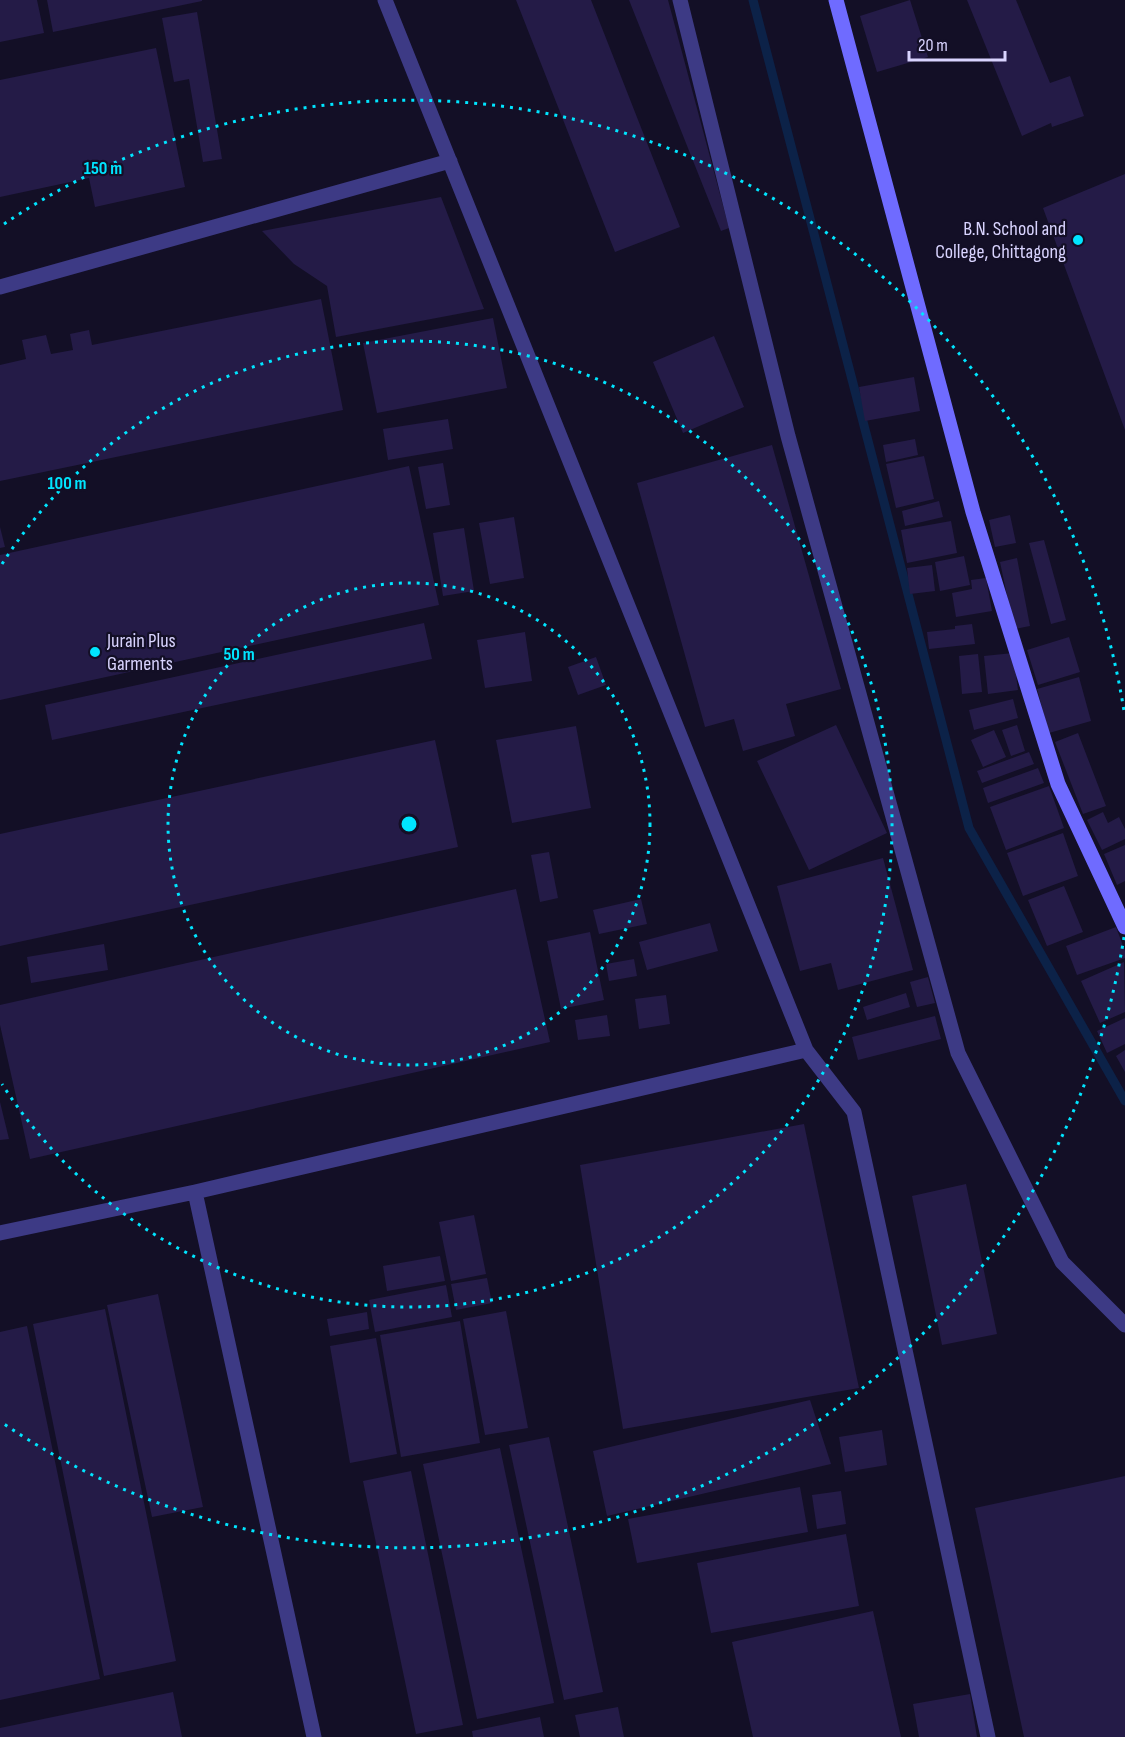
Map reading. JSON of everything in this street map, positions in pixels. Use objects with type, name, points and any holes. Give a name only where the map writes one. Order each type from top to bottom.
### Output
[{"type":"street","points":[[836,0],[970,500],[1058,784],[1125,927]]},
{"type":"lane","points":[[385,0],[806,1050],[854,1112],[987,1737]]},
{"type":"lane","points":[[680,0],[788,436],[958,1053],[1062,1262],[1125,1325]]},
{"type":"lane","points":[[0,287],[450,161]]},
{"type":"lane","points":[[0,1233],[195,1192],[806,1050]]},
{"type":"lane","points":[[195,1192],[314,1737]]},
{"type":"building","points":[[0,0],[37,0],[44,33],[0,42]]},
{"type":"building","points":[[47,0],[202,0],[202,1],[53,32]]},
{"type":"building","points":[[516,0],[591,0],[680,227],[615,252]]},
{"type":"building","points":[[629,0],[668,0],[729,228],[721,231]]},
{"type":"building","points":[[910,0],[928,57],[877,72],[860,16]]},
{"type":"building","points":[[967,0],[1016,0],[1050,83],[1070,76],[1084,116],[1052,127],[1051,123],[1022,136]]},
{"type":"building","points":[[197,12],[222,159],[203,162],[189,79],[174,82],[162,18]]},
{"type":"building","points":[[156,48],[185,187],[95,207],[89,178],[0,197],[0,80]]},
{"type":"building","points":[[1125,174],[1125,430],[1043,208]]},
{"type":"building","points":[[441,197],[484,309],[336,337],[327,286],[294,264],[262,231]]},
{"type":"building","points":[[321,299],[343,410],[0,481],[0,365],[26,359],[22,340],[46,335],[51,354],[73,350],[70,334],[89,330],[92,345]]},
{"type":"building","points":[[493,318],[507,388],[377,413],[363,343]]},
{"type":"building","points":[[714,336],[744,407],[683,433],[653,362]]},
{"type":"building","points":[[914,377],[920,411],[865,421],[859,387]]},
{"type":"building","points":[[448,419],[453,449],[388,460],[383,429]]},
{"type":"building","points":[[915,439],[918,455],[886,462],[883,445]]},
{"type":"building","points":[[772,445],[841,689],[786,704],[795,736],[743,751],[734,719],[705,727],[637,483]]},
{"type":"building","points":[[924,456],[934,499],[896,508],[886,464]]},
{"type":"building","points":[[443,463],[450,505],[426,509],[418,467]]},
{"type":"building","points":[[409,466],[439,605],[0,700],[0,555]]},
{"type":"building","points":[[939,501],[943,517],[905,526],[902,511]]},
{"type":"building","points":[[1010,515],[1016,543],[995,547],[989,520]]},
{"type":"building","points":[[514,517],[524,578],[490,584],[479,523]]},
{"type":"building","points":[[951,521],[957,553],[907,563],[901,530]]},
{"type":"building","points":[[0,527],[5,547],[0,548]]},
{"type":"building","points":[[464,528],[474,591],[443,596],[433,533]]},
{"type":"building","points":[[1044,540],[1066,620],[1051,624],[1029,543]]},
{"type":"building","points":[[964,556],[970,585],[940,591],[935,562]]},
{"type":"building","points":[[1017,558],[1030,626],[1014,629],[1000,562]]},
{"type":"building","points":[[932,565],[935,591],[910,594],[907,568]]},
{"type":"building","points":[[986,578],[992,611],[956,617],[952,593],[972,589],[971,580]]},
{"type":"building","points":[[424,623],[432,659],[52,740],[45,705]]},
{"type":"building","points":[[972,624],[975,644],[929,649],[927,632],[955,629],[955,626]]},
{"type":"building","points":[[525,632],[532,681],[485,688],[477,640]]},
{"type":"building","points":[[1069,637],[1080,672],[1038,685],[1027,650]]},
{"type":"building","points":[[1013,653],[1018,690],[988,694],[984,656]]},
{"type":"building","points":[[978,654],[982,692],[962,694],[959,656]]},
{"type":"building","points":[[596,657],[606,685],[578,695],[568,667]]},
{"type":"building","points":[[1079,677],[1091,721],[1049,733],[1037,689]]},
{"type":"building","points":[[1013,699],[1018,718],[974,730],[969,710]]},
{"type":"building","points":[[836,725],[887,833],[809,870],[757,761]]},
{"type":"building","points":[[1017,725],[1025,751],[1011,756],[1002,730]]},
{"type":"building","points":[[576,726],[591,808],[512,823],[496,740]]},
{"type":"building","points":[[994,730],[1006,757],[983,767],[971,740]]},
{"type":"building","points":[[1078,733],[1106,806],[1083,814],[1055,742]]},
{"type":"building","points":[[435,740],[458,847],[0,946],[0,834]]},
{"type":"building","points":[[1029,752],[1034,764],[982,783],[977,771]]},
{"type":"building","points":[[1038,768],[1044,783],[988,803],[983,788]]},
{"type":"building","points":[[1049,786],[1064,828],[1006,850],[990,807]]},
{"type":"building","points":[[1103,812],[1108,823],[1119,817],[1125,829],[1125,839],[1102,850],[1087,820]]},
{"type":"building","points":[[1063,833],[1078,876],[1023,896],[1007,853]]},
{"type":"building","points":[[1125,845],[1125,881],[1117,885],[1104,854]]},
{"type":"building","points":[[549,852],[558,898],[540,902],[531,855]]},
{"type":"building","points":[[883,858],[913,970],[838,990],[831,963],[800,971],[777,886]]},
{"type":"building","points":[[1064,886],[1083,932],[1047,946],[1028,900]]},
{"type":"building","points":[[516,889],[550,1042],[30,1159],[0,1025],[0,1005]]},
{"type":"building","points":[[641,899],[647,924],[599,934],[593,910]]},
{"type":"building","points":[[710,923],[718,951],[647,970],[639,942]]},
{"type":"building","points":[[1116,927],[1125,951],[1125,958],[1077,975],[1066,946]]},
{"type":"building","points":[[590,932],[604,1000],[561,1009],[547,941]]},
{"type":"building","points":[[104,944],[108,970],[31,983],[27,957]]},
{"type":"building","points":[[634,959],[637,976],[609,981],[606,964]]},
{"type":"building","points":[[1124,962],[1125,1012],[1100,1023],[1081,981]]},
{"type":"building","points":[[928,977],[935,1003],[917,1007],[910,982]]},
{"type":"building","points":[[906,993],[910,1007],[867,1020],[863,1007]]},
{"type":"building","points":[[666,995],[670,1024],[639,1029],[635,999]]},
{"type":"building","points":[[607,1015],[610,1036],[578,1040],[575,1020]]},
{"type":"building","points":[[935,1016],[941,1039],[858,1060],[852,1037]]},
{"type":"building","points":[[1125,1018],[1125,1044],[1107,1053],[1097,1031]]},
{"type":"building","points":[[1125,1050],[1125,1072],[1116,1056]]},
{"type":"building","points":[[0,1102],[9,1139],[0,1140]]},
{"type":"building","points":[[804,1124],[859,1388],[623,1429],[580,1165]]},
{"type":"building","points":[[966,1184],[997,1334],[942,1345],[912,1196]]},
{"type":"building","points":[[474,1215],[486,1274],[451,1281],[439,1222]]},
{"type":"building","points":[[440,1256],[445,1281],[387,1291],[383,1266]]},
{"type":"building","points":[[487,1278],[492,1303],[456,1310],[451,1284]]},
{"type":"building","points":[[446,1285],[452,1317],[375,1332],[369,1300]]},
{"type":"building","points":[[158,1294],[203,1507],[152,1517],[107,1305]]},
{"type":"building","points":[[105,1309],[176,1661],[104,1676],[33,1324]]},
{"type":"building","points":[[506,1311],[528,1428],[485,1435],[463,1319]]},
{"type":"building","points":[[367,1312],[369,1329],[330,1336],[327,1319]]},
{"type":"building","points":[[460,1321],[480,1443],[401,1457],[380,1335]]},
{"type":"building","points":[[27,1326],[100,1679],[0,1700],[0,1332]]},
{"type":"building","points":[[376,1338],[397,1454],[350,1463],[330,1346]]},
{"type":"building","points":[[810,1400],[831,1464],[607,1516],[593,1451]]},
{"type":"building","points":[[882,1430],[887,1465],[845,1472],[839,1437]]},
{"type":"building","points":[[549,1437],[603,1692],[564,1700],[509,1445]]},
{"type":"building","points":[[500,1448],[554,1703],[477,1719],[423,1464]]},
{"type":"building","points":[[411,1471],[463,1725],[416,1734],[363,1481]]},
{"type":"building","points":[[1125,1476],[1125,1737],[1024,1737],[975,1508]]},
{"type":"building","points":[[800,1487],[808,1532],[637,1563],[628,1519]]},
{"type":"building","points":[[841,1491],[846,1524],[817,1529],[812,1495]]},
{"type":"building","points":[[846,1534],[859,1606],[711,1633],[697,1563]]},
{"type":"building","points":[[873,1611],[901,1737],[753,1737],[732,1642]]},
{"type":"building","points":[[173,1692],[182,1737],[0,1737],[0,1728]]},
{"type":"building","points":[[970,1694],[977,1737],[919,1737],[913,1704]]},
{"type":"building","points":[[618,1707],[624,1737],[580,1737],[575,1715]]},
{"type":"building","points":[[540,1717],[544,1737],[473,1737],[472,1731]]},
{"type":"waterway","points":[[753,0],[969,828],[1125,1101]]},
{"type":"place","name":"B.N. School and College, Chittagong","points":[[1078,240]]},
{"type":"place","name":"Jurain Plus Garments","points":[[95,652]]}]
